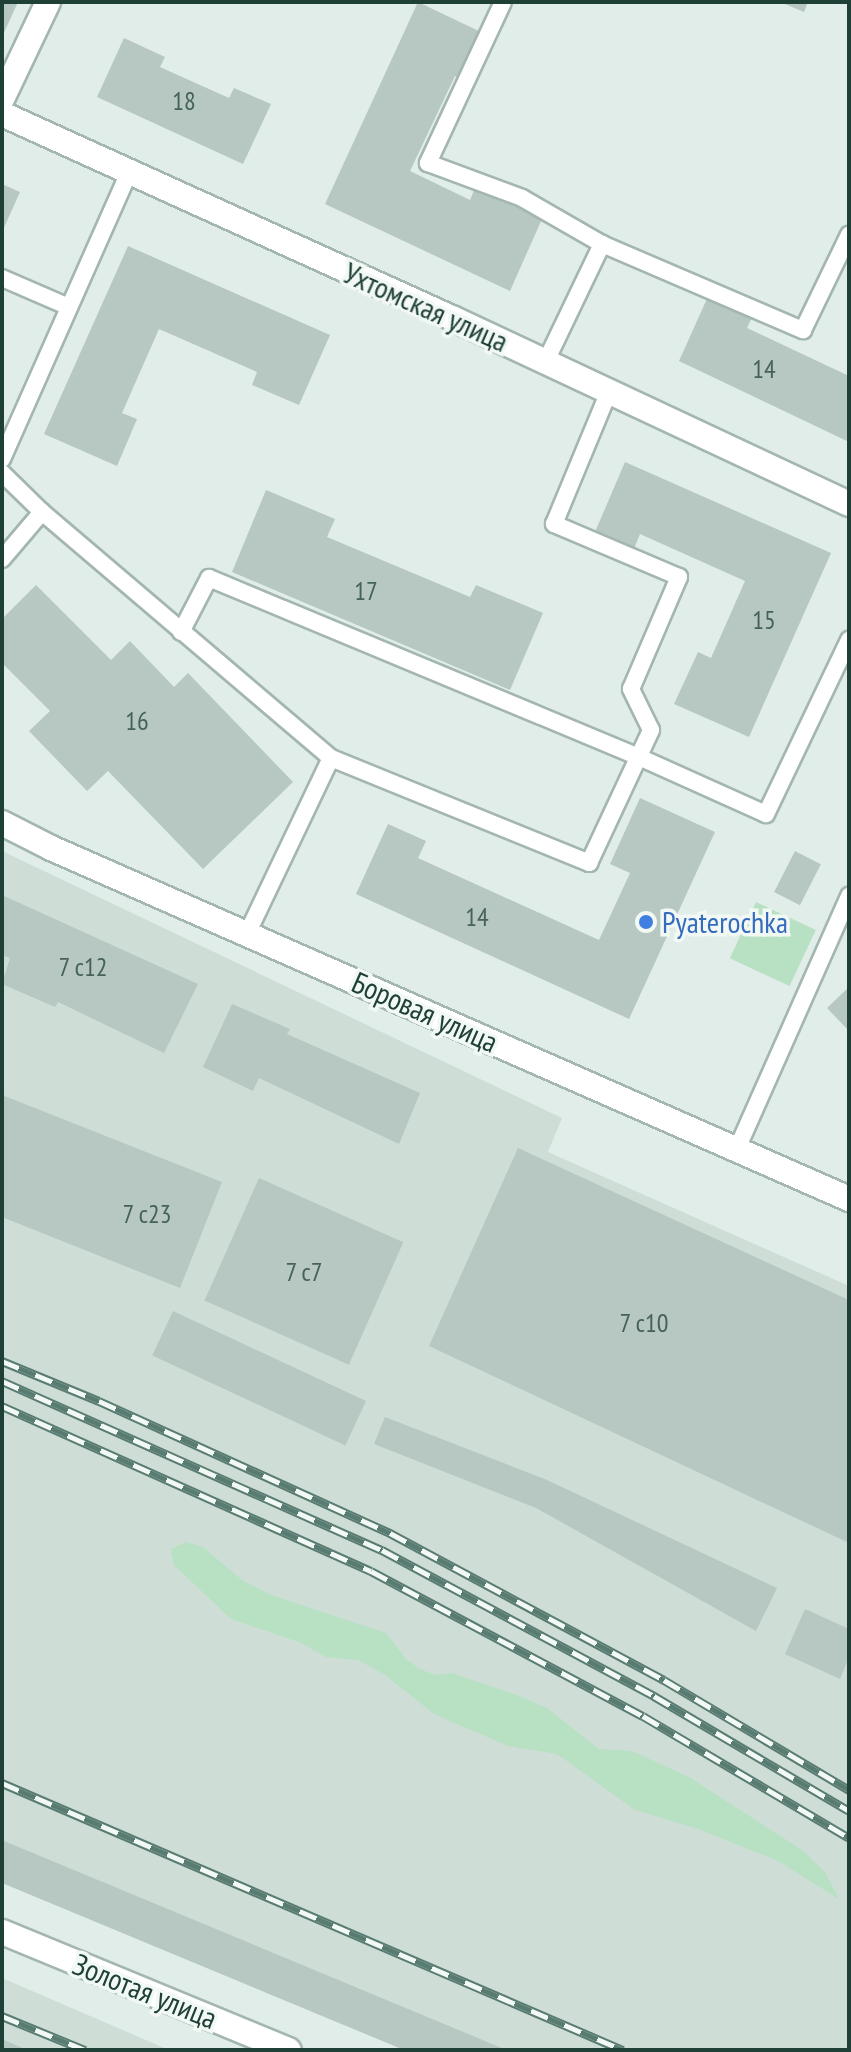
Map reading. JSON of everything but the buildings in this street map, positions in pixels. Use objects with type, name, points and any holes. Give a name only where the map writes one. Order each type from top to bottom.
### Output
[{"type":"street","points":[[2,99],[48,2]]},
{"type":"street","name":"Ухтомская улица","points":[[2,114],[546,361],[849,504]]},
{"type":"street","name":"Боровая улица","points":[[2,823],[849,1199]]},
{"type":"street","name":"Золотая улица","points":[[2,1932],[289,2050]]},
{"type":"lane","points":[[503,2],[428,163],[522,198],[602,244],[803,330],[849,235]]},
{"type":"lane","points":[[2,459],[129,173]]},
{"type":"lane","points":[[546,361],[602,244]]},
{"type":"lane","points":[[2,278],[69,307]]},
{"type":"lane","points":[[2,473],[42,512],[331,758],[589,863],[651,730],[631,689],[679,577],[554,524],[609,391]]},
{"type":"lane","points":[[2,559],[42,512]]},
{"type":"lane","points":[[181,632],[209,578],[639,757],[766,814],[849,640]]},
{"type":"lane","points":[[247,934],[331,758]]},
{"type":"lane","points":[[737,1149],[849,896]]},
{"type":"shaded area","points":[[2,851],[562,1118],[548,1152],[849,1286],[849,2050],[507,2050],[2,1840]]},
{"type":"shaded area","points":[[2,1978],[169,2050],[2,2050]]},
{"type":"green space","points":[[756,902],[816,930],[790,986],[730,958]]},
{"type":"green space","points":[[186,1542],[203,1547],[242,1580],[271,1595],[386,1633],[406,1659],[420,1669],[435,1675],[452,1673],[517,1695],[547,1708],[599,1749],[632,1751],[689,1777],[802,1850],[825,1872],[839,1899],[778,1861],[698,1829],[635,1810],[557,1754],[508,1746],[434,1714],[385,1675],[358,1660],[326,1657],[299,1642],[231,1619],[174,1565],[171,1549]]},
{"type":"railway","points":[[2,1361],[99,1401],[390,1533],[664,1680],[849,1790]]},
{"type":"railway","points":[[2,1381],[382,1550],[654,1696],[849,1811]]},
{"type":"railway","points":[[2,1406],[371,1571],[643,1716],[849,1838]]},
{"type":"railway","points":[[2,1783],[623,2050]]},
{"type":"railway","points":[[2,2016],[85,2050]]},
{"type":"place","name":"Pyaterochka","points":[[646,922]]}]
